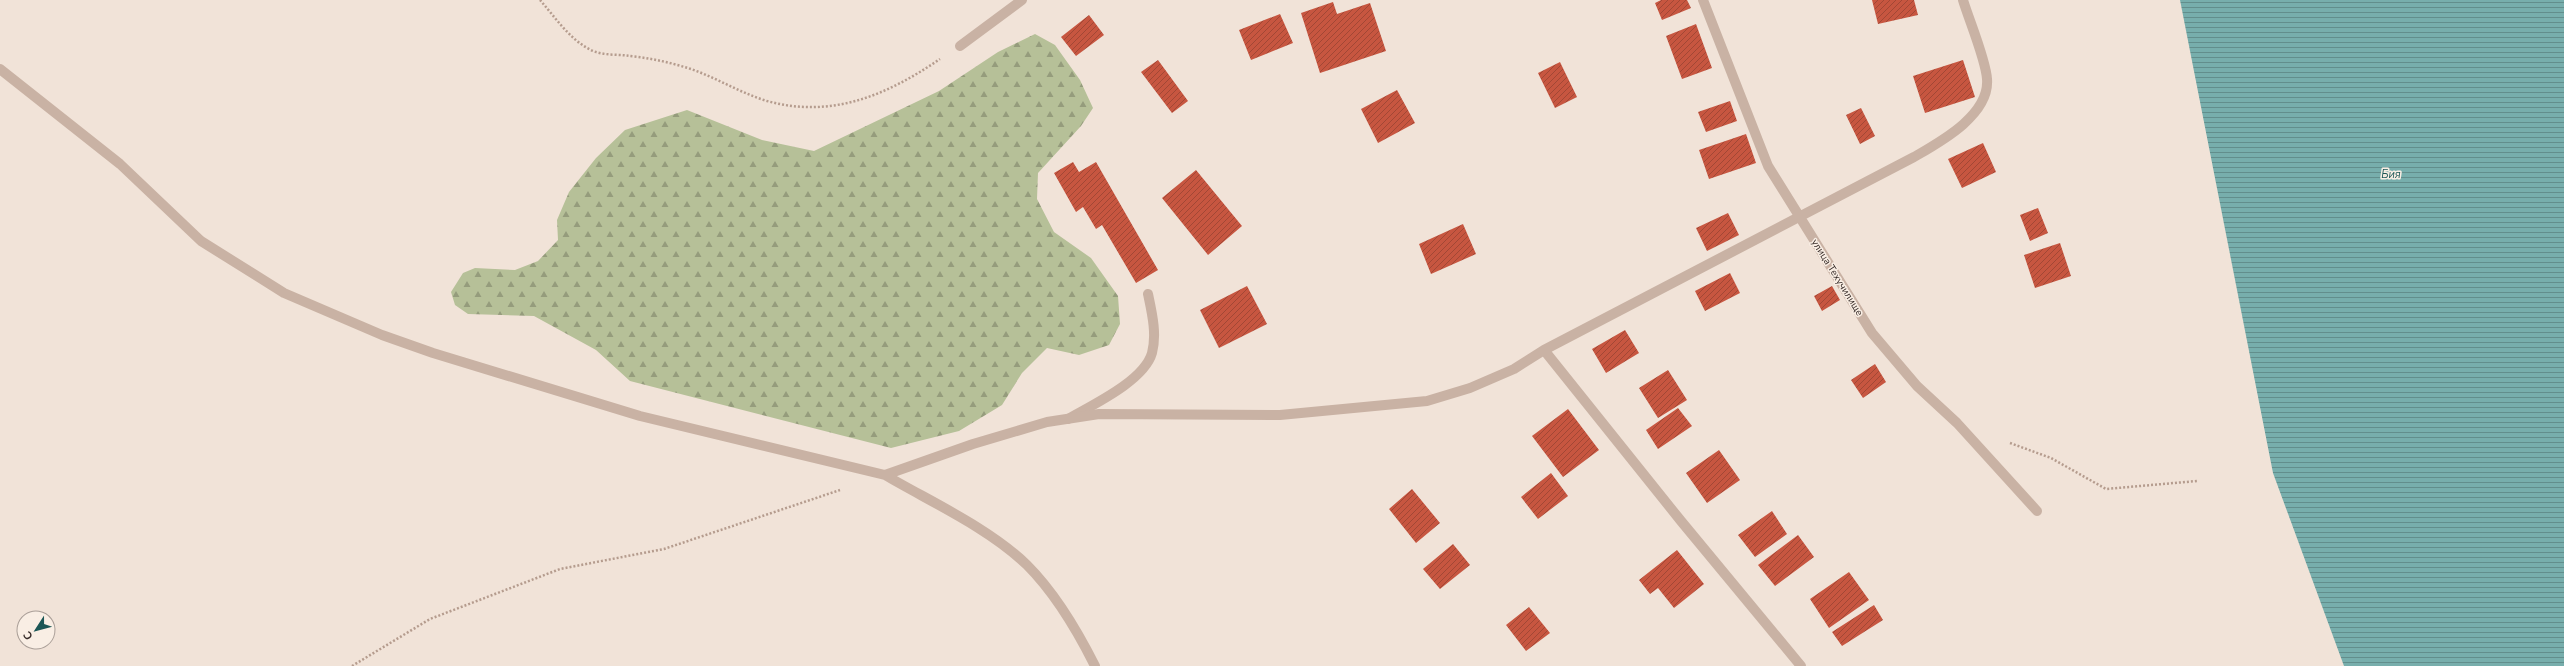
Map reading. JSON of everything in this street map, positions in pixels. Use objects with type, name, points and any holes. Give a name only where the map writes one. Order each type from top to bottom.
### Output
[{"type":"street","points":[[960,46],[1022,0]]},
{"type":"street","name":"улица Техучилище","points":[[1703,0],[1768,166],[1872,333],[1917,386],[1957,423],[2037,511]]},
{"type":"street","points":[[885,475],[973,444],[1047,422],[1099,414],[1280,415],[1426,401],[1470,388],[1514,369],[1544,350],[1914,158],[1950,136],[1964,124],[1983,100],[1988,79],[1963,0]]},
{"type":"street","points":[[0,68],[120,164],[201,241],[284,293],[382,335],[433,354],[640,416],[885,475],[978,530],[1026,564],[1058,602],[1082,639],[1095,666]]},
{"type":"street","points":[[1068,419],[1109,395],[1146,366],[1152,353],[1154,337],[1148,294]]},
{"type":"street","points":[[1544,350],[1681,521],[1801,666]]},
{"type":"path","points":[[540,0],[574,38],[592,51],[656,59],[683,66],[767,101],[801,107],[832,106],[877,96],[914,77],[960,46]]},
{"type":"path","points":[[2009,442],[2051,458],[2106,489],[2197,481]]},
{"type":"path","points":[[352,666],[430,619],[560,569],[664,549],[841,490]]},
{"type":"green space","points":[[1035,34],[1055,45],[1080,80],[1093,108],[1081,126],[1038,173],[1037,199],[1054,232],[1091,258],[1118,296],[1120,324],[1109,345],[1079,355],[1047,348],[1022,373],[1002,405],[959,431],[891,448],[630,381],[596,350],[534,316],[468,314],[455,305],[451,292],[463,273],[475,268],[515,270],[538,261],[558,240],[557,220],[569,192],[596,158],[625,130],[687,110],[762,140],[814,151],[939,91],[998,52]]},
{"type":"water","name":"Бия","points":[[2180,0],[2564,0],[2564,666],[2344,666],[2273,473]]},
{"type":"building","points":[[1661,0],[1687,0],[1691,8],[1662,20],[1655,3]]},
{"type":"building","points":[[1872,0],[1914,0],[1918,15],[1878,24]]},
{"type":"building","points":[[1333,2],[1337,14],[1370,3],[1386,51],[1320,73],[1301,13]]},
{"type":"building","points":[[1280,14],[1293,43],[1251,60],[1239,30]]},
{"type":"building","points":[[1089,15],[1104,35],[1076,56],[1061,37]]},
{"type":"building","points":[[1696,24],[1712,68],[1682,79],[1666,36]]},
{"type":"building","points":[[1158,60],[1188,101],[1172,113],[1141,72]]},
{"type":"building","points":[[1963,60],[1975,97],[1925,113],[1913,76]]},
{"type":"building","points":[[1560,62],[1577,97],[1555,108],[1538,73]]},
{"type":"building","points":[[1397,90],[1415,123],[1378,143],[1361,109]]},
{"type":"building","points":[[1730,101],[1737,121],[1706,132],[1698,112]]},
{"type":"building","points":[[1861,108],[1875,136],[1860,144],[1846,115]]},
{"type":"building","points":[[1746,134],[1756,163],[1709,179],[1699,150]]},
{"type":"building","points":[[1983,143],[1996,172],[1962,188],[1948,159]]},
{"type":"building","points":[[1073,162],[1079,172],[1096,162],[1158,270],[1136,283],[1102,225],[1096,229],[1083,207],[1076,212],[1054,173]]},
{"type":"building","points":[[1196,170],[1242,226],[1208,255],[1162,198]]},
{"type":"building","points":[[2038,208],[2048,233],[2030,241],[2020,215]]},
{"type":"building","points":[[1728,213],[1739,235],[1707,251],[1696,228]]},
{"type":"building","points":[[1463,224],[1476,254],[1431,274],[1419,244]]},
{"type":"building","points":[[2060,243],[2071,276],[2035,288],[2024,255]]},
{"type":"building","points":[[1730,273],[1740,293],[1705,311],[1695,291]]},
{"type":"building","points":[[1247,286],[1267,324],[1219,348],[1200,310]]},
{"type":"building","points":[[1832,286],[1840,300],[1822,311],[1814,296]]},
{"type":"building","points":[[1625,330],[1639,353],[1606,373],[1592,349]]},
{"type":"building","points":[[1875,364],[1886,382],[1863,398],[1851,380]]},
{"type":"building","points":[[1668,370],[1687,400],[1658,418],[1639,388]]},
{"type":"building","points":[[1678,408],[1692,426],[1658,449],[1646,430]]},
{"type":"building","points":[[1568,409],[1599,450],[1563,477],[1532,436]]},
{"type":"building","points":[[1719,450],[1740,480],[1707,503],[1686,473]]},
{"type":"building","points":[[1551,473],[1568,496],[1538,519],[1521,497]]},
{"type":"building","points":[[1412,489],[1440,523],[1416,543],[1389,509]]},
{"type":"building","points":[[1772,511],[1787,534],[1755,557],[1738,535]]},
{"type":"building","points":[[1798,535],[1814,557],[1775,586],[1758,565]]},
{"type":"building","points":[[1453,544],[1470,565],[1440,589],[1423,569]]},
{"type":"building","points":[[1677,550],[1704,584],[1674,608],[1658,588],[1650,594],[1639,580]]},
{"type":"building","points":[[1849,572],[1869,600],[1829,628],[1810,599]]},
{"type":"building","points":[[1874,605],[1883,620],[1842,646],[1832,632]]},
{"type":"building","points":[[1529,607],[1550,633],[1526,651],[1506,625]]}]
